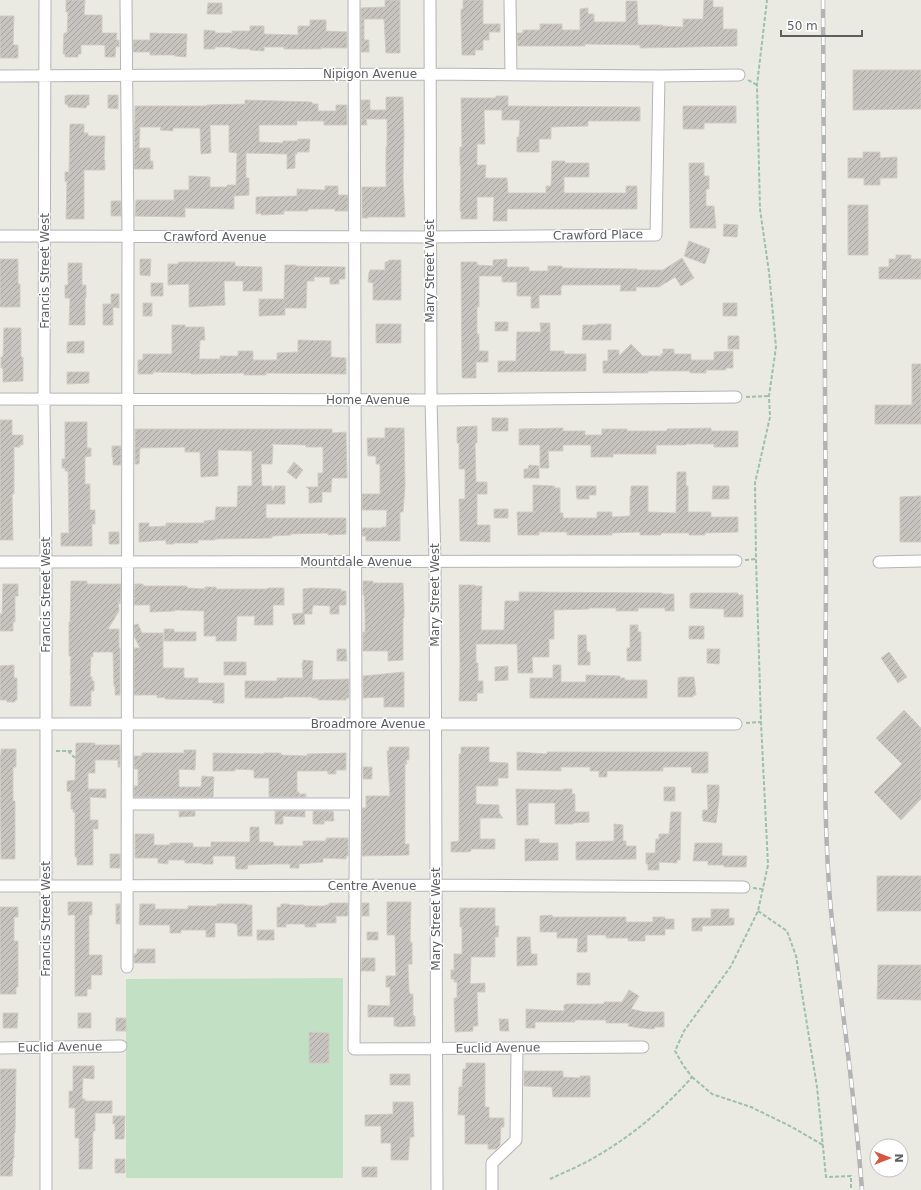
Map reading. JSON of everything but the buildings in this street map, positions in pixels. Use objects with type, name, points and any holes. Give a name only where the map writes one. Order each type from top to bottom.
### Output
[{"type":"street","name":"Francis Street West","points":[[45,0],[44,399],[46,562],[46,1190]]},
{"type":"street","points":[[126,0],[128,236],[127,967]]},
{"type":"street","points":[[354,0],[356,724],[354,886]]},
{"type":"street","name":"Mary Street West","points":[[430,0],[431,400],[435,562],[438,1190]]},
{"type":"street","points":[[510,0],[511,75]]},
{"type":"street","name":"Nipigon Avenue","points":[[0,76],[430,74],[659,76],[739,75]]},
{"type":"street","name":"Crawford Place","points":[[430,238],[656,235],[659,76]]},
{"type":"street","name":"Crawford Avenue","points":[[0,236],[430,238]]},
{"type":"street","name":"Home Avenue","points":[[0,399],[431,400],[736,397]]},
{"type":"street","name":"Mountdale Avenue","points":[[0,562],[736,561]]},
{"type":"street","points":[[879,562],[921,561]]},
{"type":"street","name":"Broadmore Avenue","points":[[0,724],[736,724]]},
{"type":"street","points":[[127,804],[354,804]]},
{"type":"street","name":"Centre Avenue","points":[[0,886],[436,885],[744,887]]},
{"type":"street","name":"Euclid Avenue","points":[[354,886],[354,1049],[643,1047]]},
{"type":"street","name":"Euclid Avenue","points":[[0,1048],[121,1046]]},
{"type":"street","points":[[492,1190],[492,1163],[516,1140],[517,1048]]},
{"type":"path","points":[[767,0],[757,84],[760,209],[769,272],[776,347],[769,396],[770,417],[755,483],[761,722],[768,865],[758,911],[732,966],[684,1031],[675,1051],[682,1065],[692,1077],[712,1094],[751,1107],[792,1127],[823,1145]]},
{"type":"path","points":[[736,397],[769,396]]},
{"type":"path","points":[[736,724],[761,722]]},
{"type":"path","points":[[46,751],[73,751]]},
{"type":"path","points":[[68,751],[75,758]]},
{"type":"path","points":[[758,911],[787,931],[796,956],[817,1087],[826,1177],[851,1176],[851,1190]]},
{"type":"path","points":[[550,1179],[597,1156],[632,1133],[675,1096],[692,1077]]},
{"type":"green space","points":[[343,978],[343,1178],[126,1178],[126,979]]},
{"type":"railway","points":[[823,0],[826,575],[825,731],[827,847],[831,912],[855,1114],[862,1190]]}]
